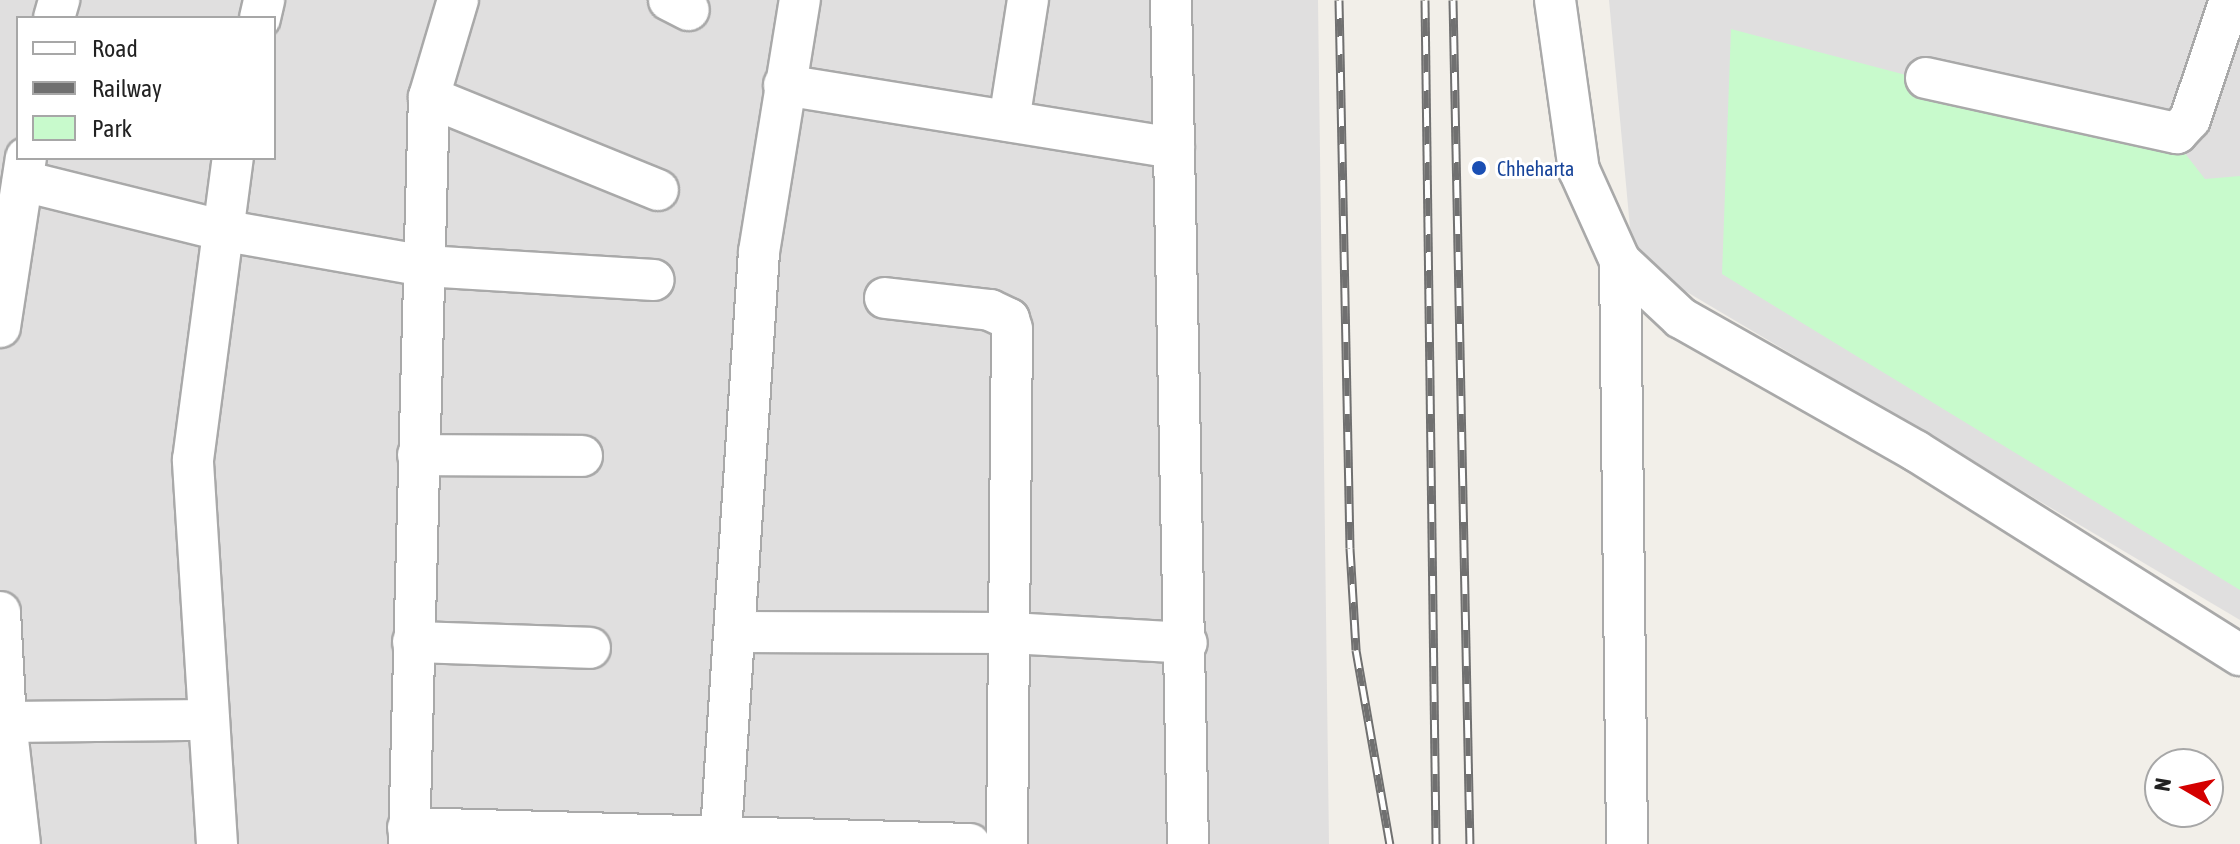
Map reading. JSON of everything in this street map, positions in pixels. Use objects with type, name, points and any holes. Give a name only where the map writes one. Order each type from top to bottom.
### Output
[{"type":"street","points":[[458,0],[429,97],[408,836],[721,833],[970,844]]},
{"type":"street","points":[[721,833],[759,252],[800,0]]},
{"type":"street","points":[[1009,121],[1028,0]]},
{"type":"street","points":[[1171,0],[1187,643],[1188,844]]},
{"type":"street","points":[[1555,0],[1579,170],[1620,261],[1681,318],[1916,451],[2240,655]]},
{"type":"street","points":[[1926,78],[2166,135],[2186,127],[2225,59],[2230,0]]},
{"type":"street","points":[[784,85],[1174,148]]},
{"type":"street","points":[[429,97],[658,190]]},
{"type":"street","points":[[217,844],[193,460],[233,160]]},
{"type":"street","points":[[0,327],[25,170],[221,230],[425,266],[654,280]]},
{"type":"street","points":[[1620,261],[1627,844]]},
{"type":"street","points":[[885,298],[990,310],[1009,319],[1007,844]]},
{"type":"street","points":[[418,455],[582,456]]},
{"type":"street","points":[[0,612],[3,722],[20,844]]},
{"type":"street","points":[[735,632],[1010,633],[1187,643]]},
{"type":"street","points":[[413,642],[590,648]]},
{"type":"street","points":[[3,722],[209,720]]},
{"type":"shaded area","points":[[0,0],[1318,0],[1329,844],[0,844]]},
{"type":"shaded area","points":[[1609,0],[2240,0],[2240,620],[1633,260]]},
{"type":"green space","points":[[1731,29],[2180,147],[2205,179],[2240,176],[2240,590],[1722,274]]},
{"type":"railway","points":[[1339,0],[1350,548],[1356,650],[1390,844]]},
{"type":"railway","points":[[1425,0],[1436,844]]},
{"type":"railway","points":[[1453,0],[1470,844]]},
{"type":"place","name":"Chheharta","points":[[1479,168]]}]
